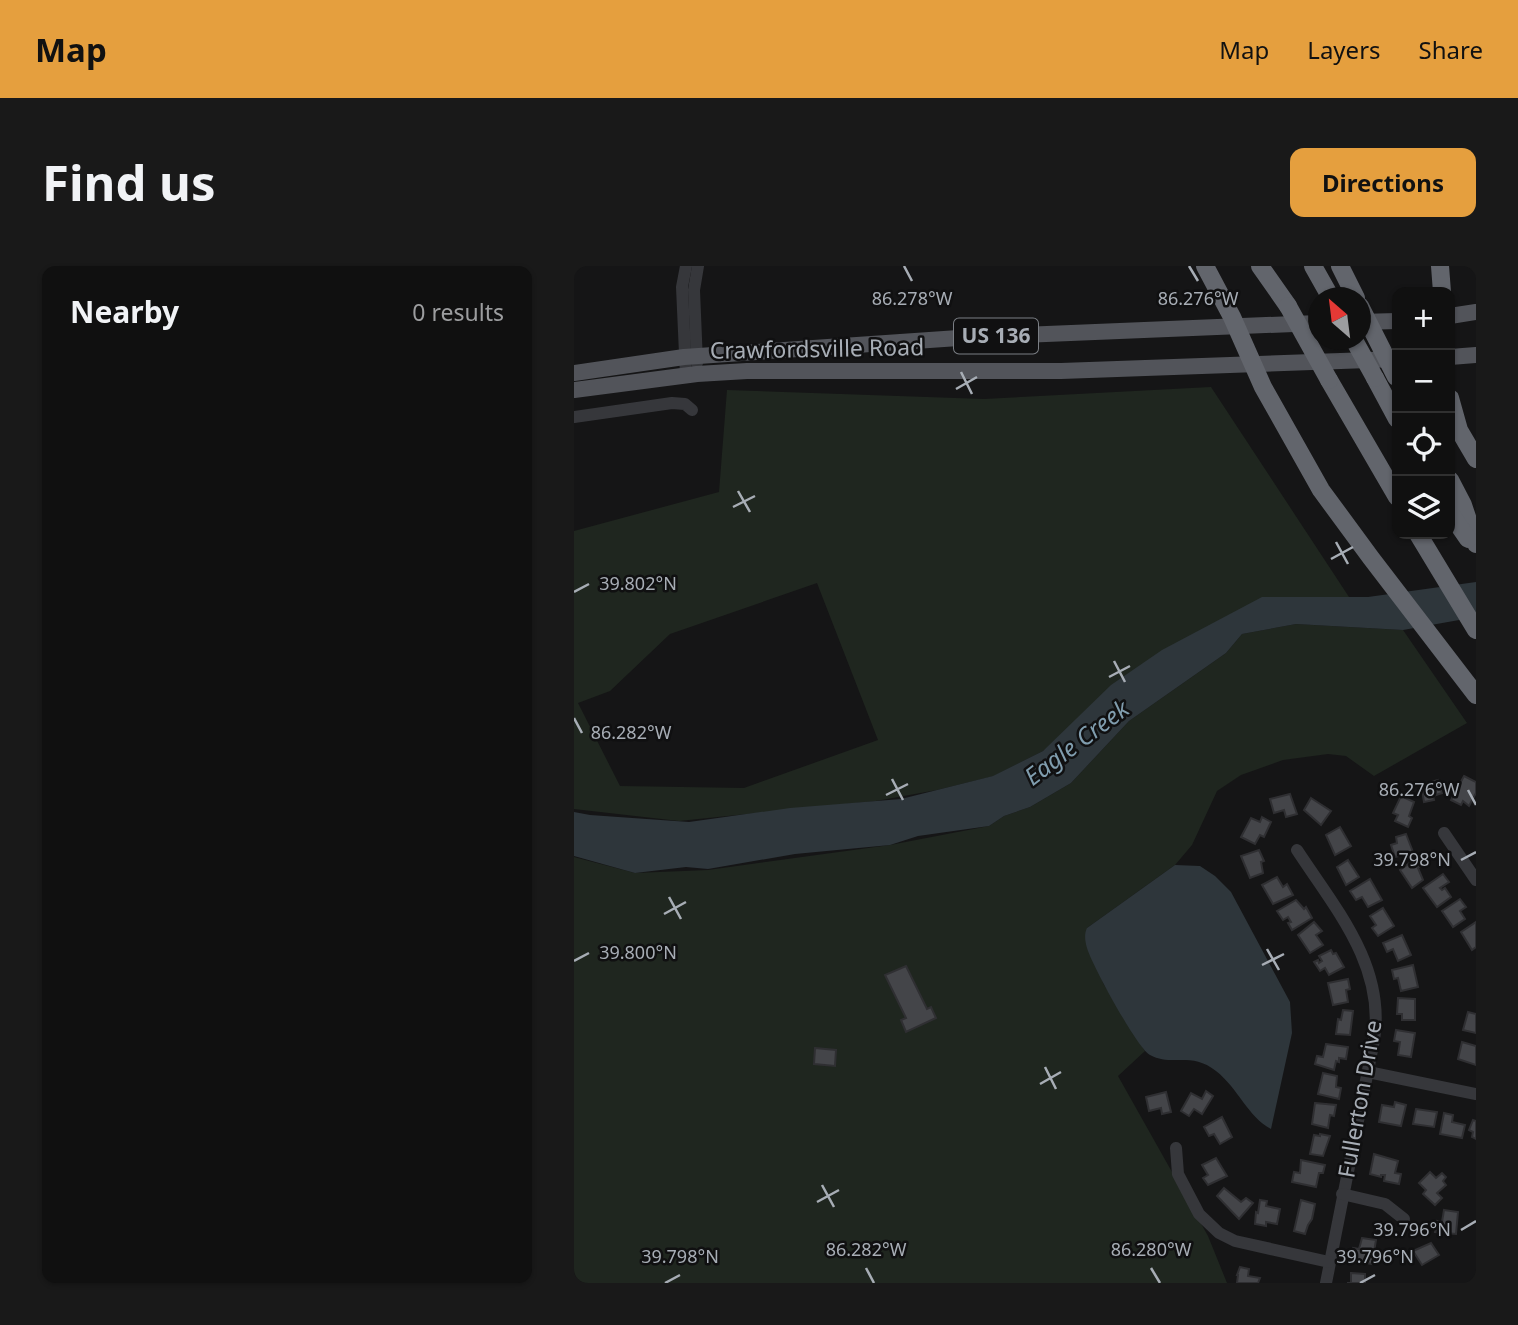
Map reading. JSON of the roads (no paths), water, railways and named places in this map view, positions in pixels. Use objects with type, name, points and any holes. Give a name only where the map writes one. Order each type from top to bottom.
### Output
[{"type":"highway","points":[[1205,266],[1268,397],[1321,490],[1476,695]]},
{"type":"highway","points":[[1260,266],[1288,306]]},
{"type":"highway","points":[[1268,266],[1329,380],[1392,487]]},
{"type":"highway","points":[[1313,266],[1325,287]]},
{"type":"highway","points":[[1440,266],[1442,287]]},
{"type":"highway","points":[[1343,271],[1351,287]]},
{"type":"highway","points":[[1371,326],[1392,363]]},
{"type":"highway","points":[[1360,350],[1394,413]]},
{"type":"highway","points":[[1453,413],[1476,459]]},
{"type":"highway","points":[[1455,490],[1476,544]]},
{"type":"highway","points":[[1455,520],[1476,551]]},
{"type":"highway","points":[[1422,539],[1476,630]]},
{"type":"main road","points":[[1455,315],[1476,312]]},
{"type":"main road","points":[[1371,322],[1392,321]]},
{"type":"main road","name":"Crawfordsville Road","points":[[574,373],[690,356],[1058,332],[1308,323]]},
{"type":"main road","points":[[1455,357],[1476,355]]},
{"type":"main road","name":"Crawfordsville Road","points":[[574,390],[691,375],[772,370],[1062,371],[1254,364],[1392,372]]},
{"type":"street","points":[[685,266],[682,287],[691,375]]},
{"type":"street","points":[[690,356],[698,266]]},
{"type":"street","points":[[574,417],[672,402],[685,404],[692,410]]},
{"type":"street","points":[[1444,833],[1476,880]]},
{"type":"street","name":"Fullerton Drive","points":[[1297,850],[1355,940],[1371,973],[1376,999],[1377,1022],[1326,1283]]},
{"type":"street","points":[[1368,1072],[1476,1094]]},
{"type":"street","points":[[1176,1148],[1178,1174],[1199,1214],[1219,1233],[1235,1241],[1329,1262]]},
{"type":"street","points":[[1342,1194],[1385,1204],[1404,1219]]},
{"type":"water","name":"Eagle Creek","points":[[1476,582],[1476,617],[1403,630],[1296,624],[1242,634],[1226,653],[1129,721],[1071,783],[1030,807],[1004,816],[989,826],[918,836],[890,845],[795,854],[708,869],[686,867],[635,873],[574,856],[574,812],[689,822],[790,808],[901,799],[993,776],[1043,751],[1111,685],[1162,650],[1262,597],[1368,597]]},
{"type":"water","points":[[1175,865],[1200,866],[1231,892],[1290,1002],[1292,1033],[1271,1129],[1256,1117],[1224,1078],[1207,1065],[1190,1060],[1166,1060],[1150,1055],[1135,1038],[1087,948],[1087,928]]}]
